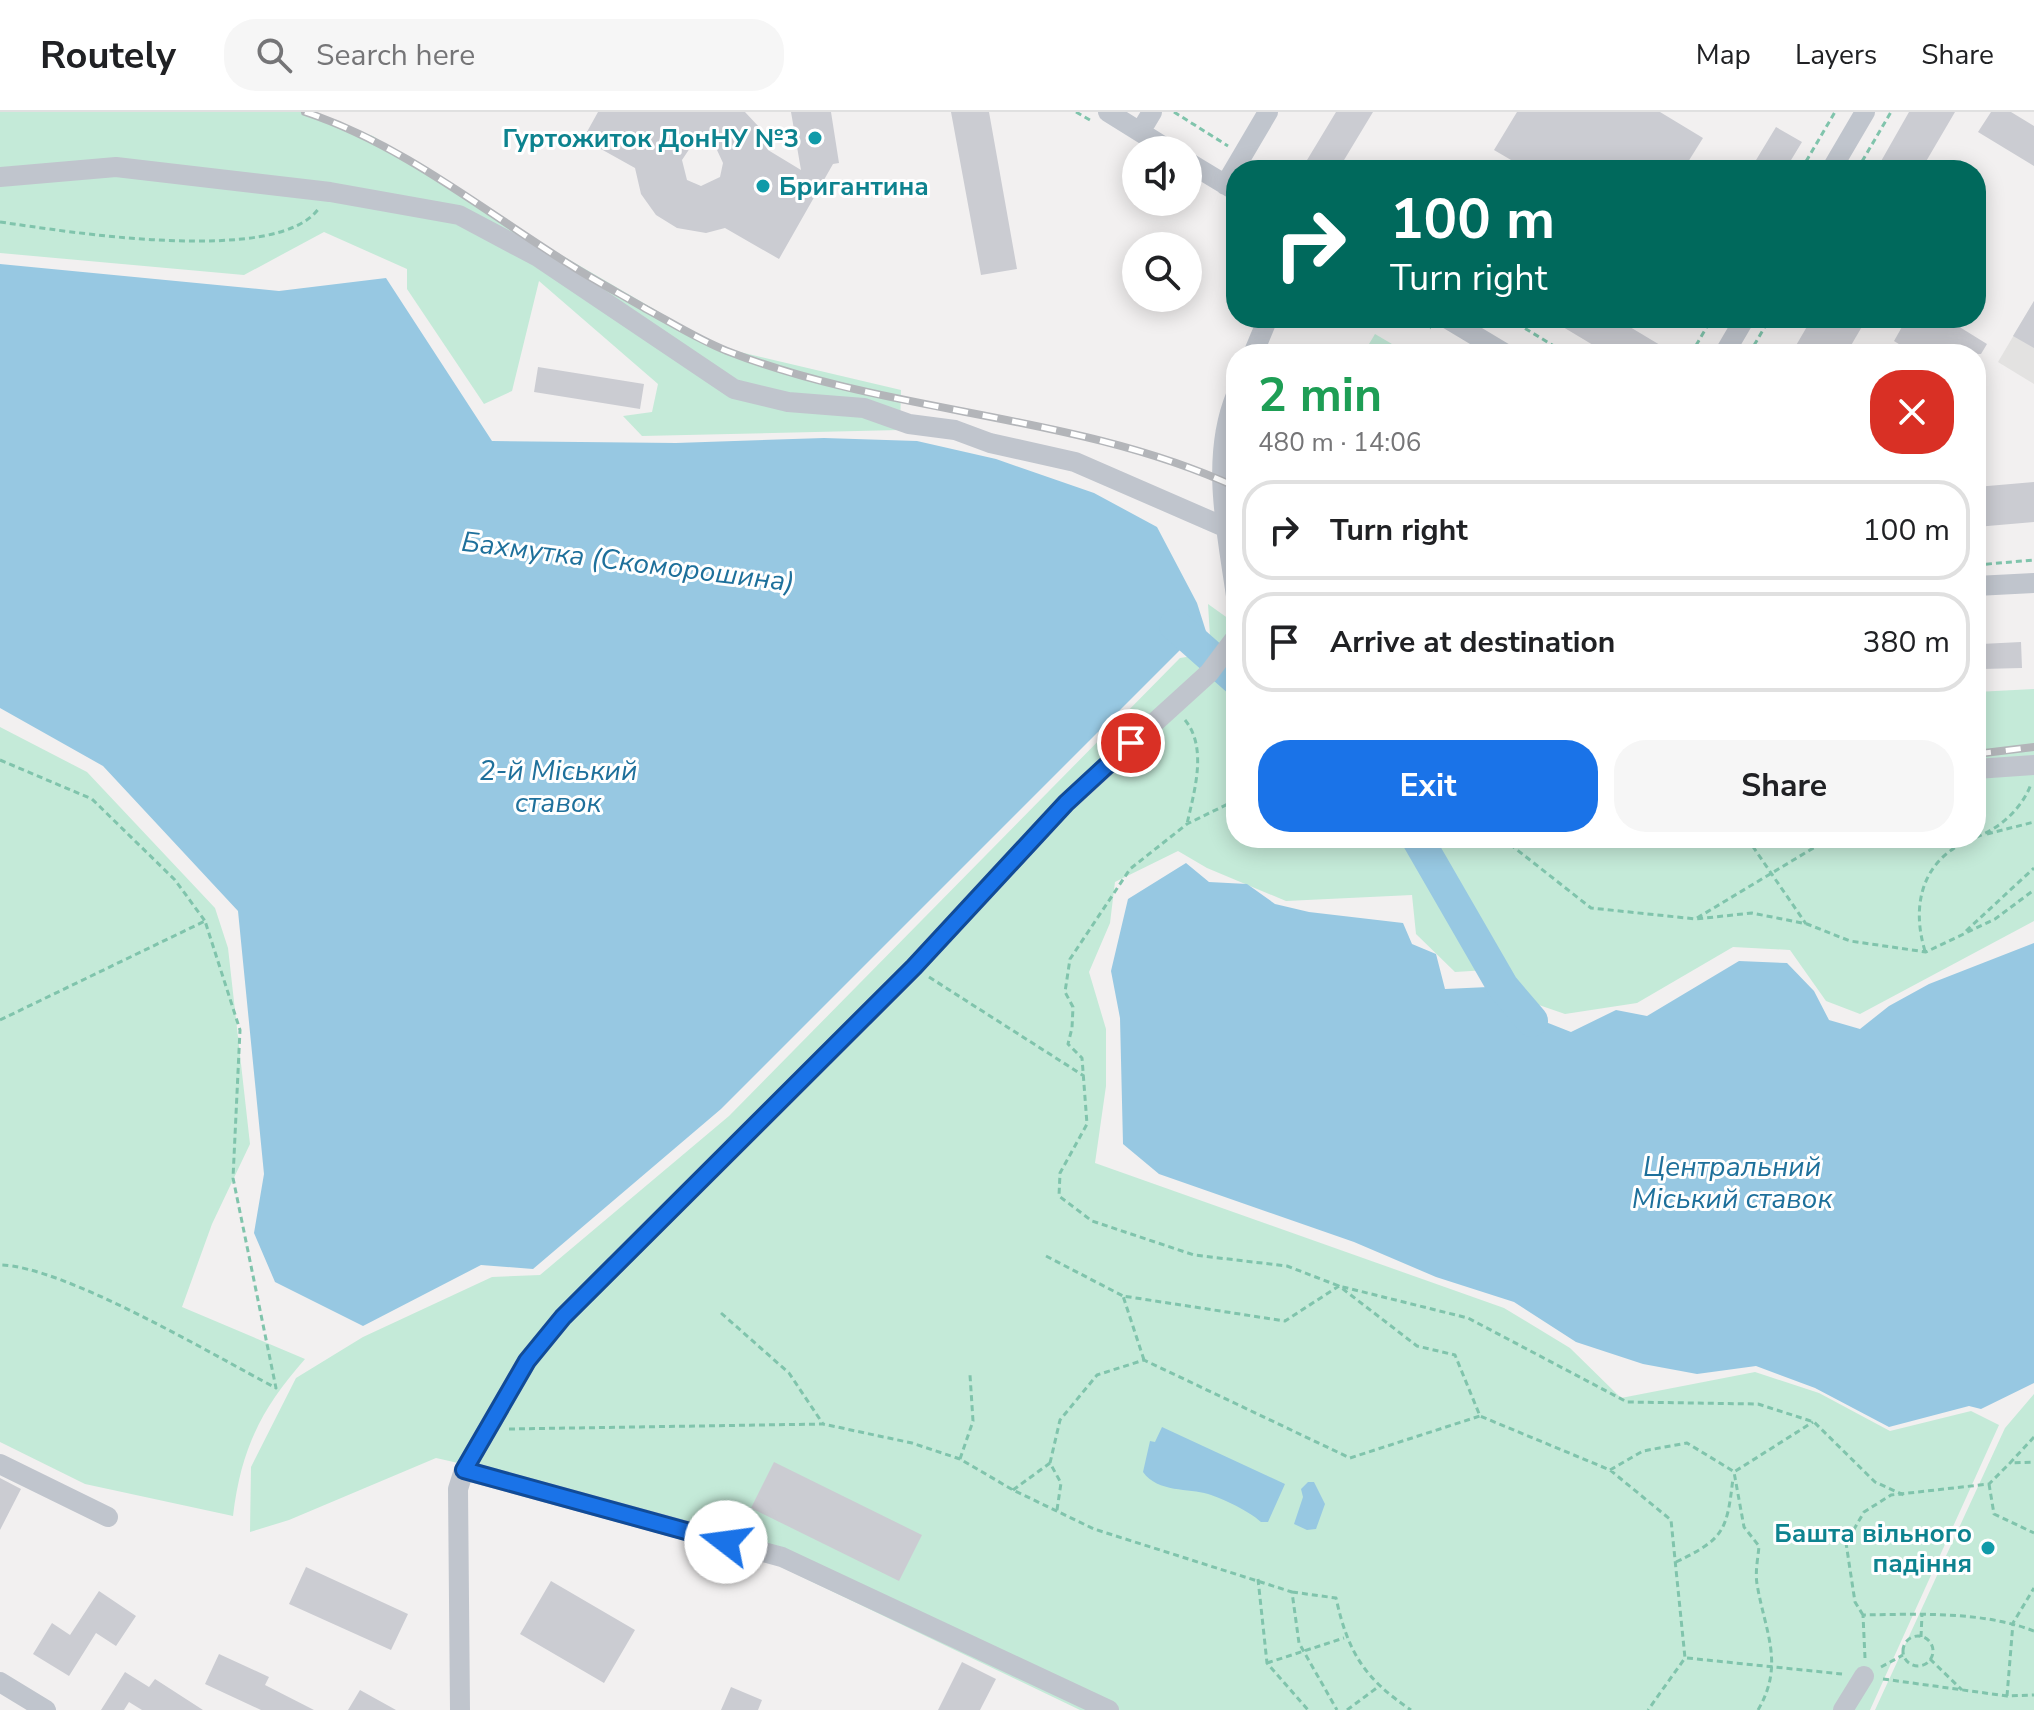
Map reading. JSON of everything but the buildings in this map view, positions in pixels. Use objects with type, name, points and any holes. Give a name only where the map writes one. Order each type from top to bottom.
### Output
[{"type":"street","points":[[1108,112],[1146,136]]},
{"type":"street","points":[[1140,132],[1152,112]]},
{"type":"street","points":[[1240,160],[1268,112]]},
{"type":"street","points":[[1837,160],[1865,112]]},
{"type":"street","points":[[0,177],[116,167],[330,192],[459,215],[538,257],[734,389],[788,402],[864,408],[909,424],[955,430],[990,443],[1075,462],[1226,527]]},
{"type":"street","points":[[1202,171],[1226,186]]},
{"type":"street","points":[[1463,328],[1489,344]]},
{"type":"street","points":[[1226,430],[1226,463]]},
{"type":"street","points":[[1986,585],[2034,583]]},
{"type":"street","points":[[460,1710],[461,1480],[527,1361],[563,1317],[914,967],[1066,803],[1209,673],[1226,651]]},
{"type":"street","points":[[1986,768],[2034,765]]},
{"type":"street","points":[[0,1464],[108,1517]]},
{"type":"street","points":[[461,1480],[782,1557],[1109,1710]]},
{"type":"street","points":[[1843,1710],[1864,1676]]},
{"type":"street","points":[[0,1682],[46,1710]]},
{"type":"path","points":[[1174,112],[1251,160]]},
{"type":"path","points":[[1807,160],[1835,112]]},
{"type":"path","points":[[1863,160],[1891,112]]},
{"type":"path","points":[[0,222],[119,238],[232,240],[284,231],[314,216],[330,192]]},
{"type":"path","points":[[1524,328],[1551,344]]},
{"type":"path","points":[[1986,564],[2034,560]]},
{"type":"path","points":[[1175,703],[1191,728],[1197,746],[1196,783],[1187,824]]},
{"type":"path","points":[[0,760],[92,799],[175,880],[205,921],[240,1030],[233,1178],[276,1388],[90,1294],[21,1265],[0,1265]]},
{"type":"path","points":[[1986,833],[2025,801],[2034,776]]},
{"type":"path","points":[[1226,805],[1187,824],[1130,869],[1070,959],[1065,992],[1073,1007],[1068,1044],[1082,1058],[1087,1124],[1060,1173],[1059,1196],[1092,1221],[1194,1255],[1287,1266],[1339,1286],[1468,1318],[1627,1402],[1758,1404],[1814,1422],[1875,1482],[1906,1496]]},
{"type":"path","points":[[1986,834],[2034,822]]},
{"type":"path","points":[[1515,848],[1591,908],[1696,919],[1752,913],[1807,924],[1850,941],[1926,952],[1995,919],[2034,890]]},
{"type":"path","points":[[1753,848],[1807,924]]},
{"type":"path","points":[[1696,919],[1813,848]]},
{"type":"path","points":[[1926,952],[1917,924],[1916,908],[1931,871],[1951,848]]},
{"type":"path","points":[[1963,934],[2034,868]]},
{"type":"path","points":[[0,1020],[205,921]]},
{"type":"path","points":[[914,967],[1084,1076]]},
{"type":"path","points":[[1046,1256],[1123,1296],[1285,1321],[1339,1286]]},
{"type":"path","points":[[1339,1286],[1417,1346],[1455,1355],[1480,1416]]},
{"type":"path","points":[[1123,1296],[1144,1360]]},
{"type":"path","points":[[721,1313],[789,1373],[823,1424]]},
{"type":"path","points":[[1013,1490],[1050,1463],[1060,1420],[1097,1375],[1144,1360],[1350,1458],[1480,1416],[1610,1470],[1671,1520],[1685,1658],[1648,1710]]},
{"type":"path","points":[[960,1459],[973,1421],[970,1375]]},
{"type":"path","points":[[1734,1472],[1814,1422]]},
{"type":"path","points":[[487,1429],[823,1424],[912,1443],[960,1459],[1013,1490],[1094,1529],[1292,1592],[1336,1598],[1345,1637],[1378,1687],[1411,1710]]},
{"type":"path","points":[[1864,1676],[1863,1615],[1855,1602],[1846,1543],[1864,1512],[1891,1495],[1906,1496],[1989,1484],[2034,1437]]},
{"type":"path","points":[[1610,1470],[1643,1451],[1687,1443],[1734,1472],[1744,1527],[1759,1546],[1756,1580],[1775,1667],[1768,1693],[1758,1710]]},
{"type":"path","points":[[2010,1463],[2034,1462]]},
{"type":"path","points":[[1050,1463],[1061,1483],[1057,1510]]},
{"type":"path","points":[[1676,1562],[1710,1545],[1728,1519],[1734,1472]]},
{"type":"path","points":[[1989,1484],[1994,1514],[2034,1533]]},
{"type":"path","points":[[1258,1579],[1267,1663],[1308,1710]]},
{"type":"path","points":[[2007,1696],[2013,1623],[2034,1588]]},
{"type":"path","points":[[1292,1592],[1292,1613],[1304,1651],[1337,1710]]},
{"type":"path","points":[[1863,1615],[1922,1614],[2013,1623],[2034,1631]]},
{"type":"path","points":[[1921,1637],[1922,1614]]},
{"type":"path","points":[[1267,1663],[1345,1637]]},
{"type":"path","points":[[1864,1676],[1903,1655],[1907,1641],[1921,1637]]},
{"type":"path","points":[[1903,1655],[1914,1665],[1923,1665],[1930,1659],[1931,1646],[1921,1637]]},
{"type":"path","points":[[1685,1658],[1864,1676],[2007,1696],[2034,1695]]},
{"type":"path","points":[[1930,1659],[1962,1690]]},
{"type":"path","points":[[1347,1710],[1378,1687]]},
{"type":"shaded area","points":[[2034,301],[2034,384],[1998,362]]},
{"type":"green space","points":[[0,112],[305,112],[373,136],[520,231],[719,347],[901,390],[900,430],[642,436],[623,416],[652,412],[658,384],[539,281],[512,391],[484,404],[407,289],[407,269],[324,232],[244,275],[0,253]]},
{"type":"green space","points":[[1375,334],[1392,344],[1369,344]]},
{"type":"green space","points":[[1208,604],[1226,617],[1226,848],[1986,848],[1986,691],[2034,689],[2034,921],[1860,1014],[1826,1001],[1790,950],[1733,947],[1637,1003],[1565,1014],[1536,1004],[1503,969],[1455,972],[1416,934],[1412,895],[1286,901],[1207,868],[1178,851],[1115,882],[1110,923],[1089,972],[1106,1029],[1106,1086],[1095,1163],[1504,1308],[1570,1348],[1621,1398],[1755,1372],[1819,1393],[1890,1431],[1971,1411],[1999,1425],[1870,1710],[1080,1710],[750,1552],[489,1470],[436,1458],[289,1520],[250,1532],[251,1467],[296,1378],[363,1337],[492,1277],[540,1275],[729,1116],[1180,658],[1211,653]]},
{"type":"green space","points":[[0,727],[87,772],[215,908],[228,948],[250,1144],[212,1224],[182,1307],[305,1359],[276,1395],[256,1431],[241,1470],[233,1516],[85,1484],[0,1442]]},
{"type":"green space","points":[[2034,1394],[2034,1710],[1875,1710],[2005,1428]]},
{"type":"water","name":"2-й Міський ставок","points":[[0,264],[279,291],[386,278],[492,441],[676,443],[824,438],[917,441],[996,459],[1094,493],[1157,527],[1197,603],[1210,644],[1206,653],[1182,648],[721,1109],[533,1269],[481,1265],[363,1326],[275,1282],[254,1233],[264,1174],[238,911],[103,766],[0,708]]},
{"type":"water","name":"Центральний Міський ставок","points":[[1186,863],[1209,882],[1247,884],[1275,904],[1309,912],[1403,923],[1412,944],[1436,954],[1445,989],[1510,986],[1533,1017],[1571,1032],[1616,1010],[1647,1016],[1739,961],[1787,963],[1814,991],[1829,1020],[1860,1029],[1889,1006],[1929,984],[2034,943],[2034,1383],[1981,1409],[1969,1406],[1889,1427],[1815,1388],[1756,1366],[1697,1374],[1643,1364],[1576,1342],[1514,1302],[1436,1277],[1354,1242],[1159,1174],[1123,1144],[1120,1018],[1111,971],[1128,899]]},
{"type":"water","points":[[1162,1427],[1285,1484],[1268,1522],[1261,1522],[1214,1496],[1165,1487],[1149,1479],[1143,1472],[1150,1441],[1155,1442]]},
{"type":"water","points":[[1308,1482],[1314,1482],[1325,1504],[1316,1529],[1307,1530],[1294,1524],[1303,1497],[1301,1489]]},
{"type":"waterway","name":"Бахмутка (Скоморошина)","points":[[1175,625],[1226,670]]},
{"type":"waterway","name":"Бахмутка (Скоморошина)","points":[[1423,848],[1503,987],[1532,1021]]},
{"type":"railway","points":[[305,112],[376,142],[410,161],[581,272],[727,351],[853,389],[1112,444],[1175,463],[1226,483]]},
{"type":"railway","points":[[1986,753],[2034,747]]},
{"type":"place","name":"Гуртожиток ДонНУ №3","points":[[815,138]]},
{"type":"place","name":"Бригантина","points":[[763,186]]},
{"type":"place","name":"Башта вільного падіння","points":[[1988,1548]]},
{"type":"route","points":[[726,1542],[464,1470],[527,1361],[563,1317],[659,1217],[914,967],[1066,803],[1131,743]]}]
